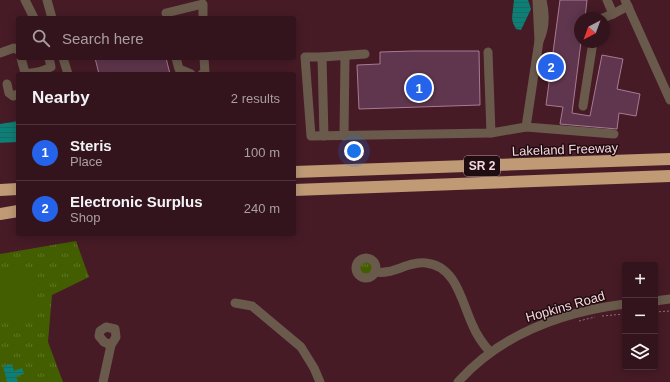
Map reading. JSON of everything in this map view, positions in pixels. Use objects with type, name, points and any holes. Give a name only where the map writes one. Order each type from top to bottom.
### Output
[{"type":"highway","name":"Lakeland Freeway","points":[[296,172],[400,166],[458,167],[670,159]]},
{"type":"highway","name":"SR 2","points":[[296,190],[670,176]]},
{"type":"highway","points":[[0,190],[16,189]]},
{"type":"highway","points":[[0,214],[16,211]]},
{"type":"street","points":[[24,0],[33,16]]},
{"type":"street","points":[[47,0],[51,16]]},
{"type":"street","points":[[526,127],[539,41],[538,0]]},
{"type":"street","points":[[539,41],[542,34],[544,20],[542,0]]},
{"type":"street","points":[[607,0],[613,14]]},
{"type":"street","points":[[167,16],[166,13],[204,2],[203,16]]},
{"type":"street","points":[[610,15],[626,3],[670,100]]},
{"type":"street","points":[[0,53],[14,48],[16,49]]},
{"type":"street","points":[[584,106],[592,48]]},
{"type":"street","points":[[488,52],[491,133]]},
{"type":"street","points":[[365,54],[305,57],[311,136],[491,133],[526,127],[614,134]]},
{"type":"street","points":[[344,136],[345,56]]},
{"type":"street","points":[[322,57],[324,136]]},
{"type":"street","points":[[22,60],[25,72]]},
{"type":"street","points":[[40,72],[51,67],[49,60]]},
{"type":"street","points":[[64,60],[67,72]]},
{"type":"street","points":[[176,60],[179,70],[185,72]]},
{"type":"street","points":[[204,60],[205,72]]},
{"type":"street","points":[[6,84],[9,93],[13,96],[16,95]]},
{"type":"street","points":[[375,272],[390,272],[406,264],[417,262],[435,265],[446,272],[457,287],[473,327],[490,352]]},
{"type":"street","points":[[658,301],[670,299]]},
{"type":"street","points":[[235,304],[252,306],[301,347],[314,368],[320,382]]},
{"type":"street","name":"Hopkins Road","points":[[458,382],[490,352],[523,332],[575,314],[622,305]]},
{"type":"street","points":[[104,382],[111,345]]},
{"type":"path","points":[[658,312],[670,311]]},
{"type":"path","points":[[602,316],[622,314]]},
{"type":"path","points":[[574,322],[595,317]]},
{"type":"green space","points":[[76,241],[89,277],[52,295],[48,342],[63,382],[0,382],[0,254]]},
{"type":"green space","points":[[363,261],[369,261],[373,265],[373,271],[369,275],[363,275],[359,271],[359,265]]},
{"type":"green space","points":[[13,273],[29,273],[39,313],[32,320],[0,318],[0,280]]},
{"type":"water","points":[[514,0],[528,0],[531,9],[521,30],[516,29],[513,23],[512,18]]},
{"type":"water","points":[[16,121],[16,142],[0,143],[0,124]]},
{"type":"water","points":[[12,364],[14,371],[22,368],[24,374],[16,376],[18,382],[7,382],[3,366]]},
{"type":"building","points":[[560,0],[587,0],[586,12],[574,12],[574,48],[580,48],[572,113],[590,116],[602,55],[623,59],[617,89],[640,94],[636,116],[619,113],[617,129],[560,124],[563,107],[546,105]]},
{"type":"building","points":[[479,51],[480,105],[359,109],[357,65],[380,64],[380,52]]},
{"type":"building","points":[[96,60],[166,60],[170,72],[98,72]]},
{"type":"place","name":"Electronic Surplus","points":[[551,67]]},
{"type":"place","name":"Steris","points":[[419,88]]}]
